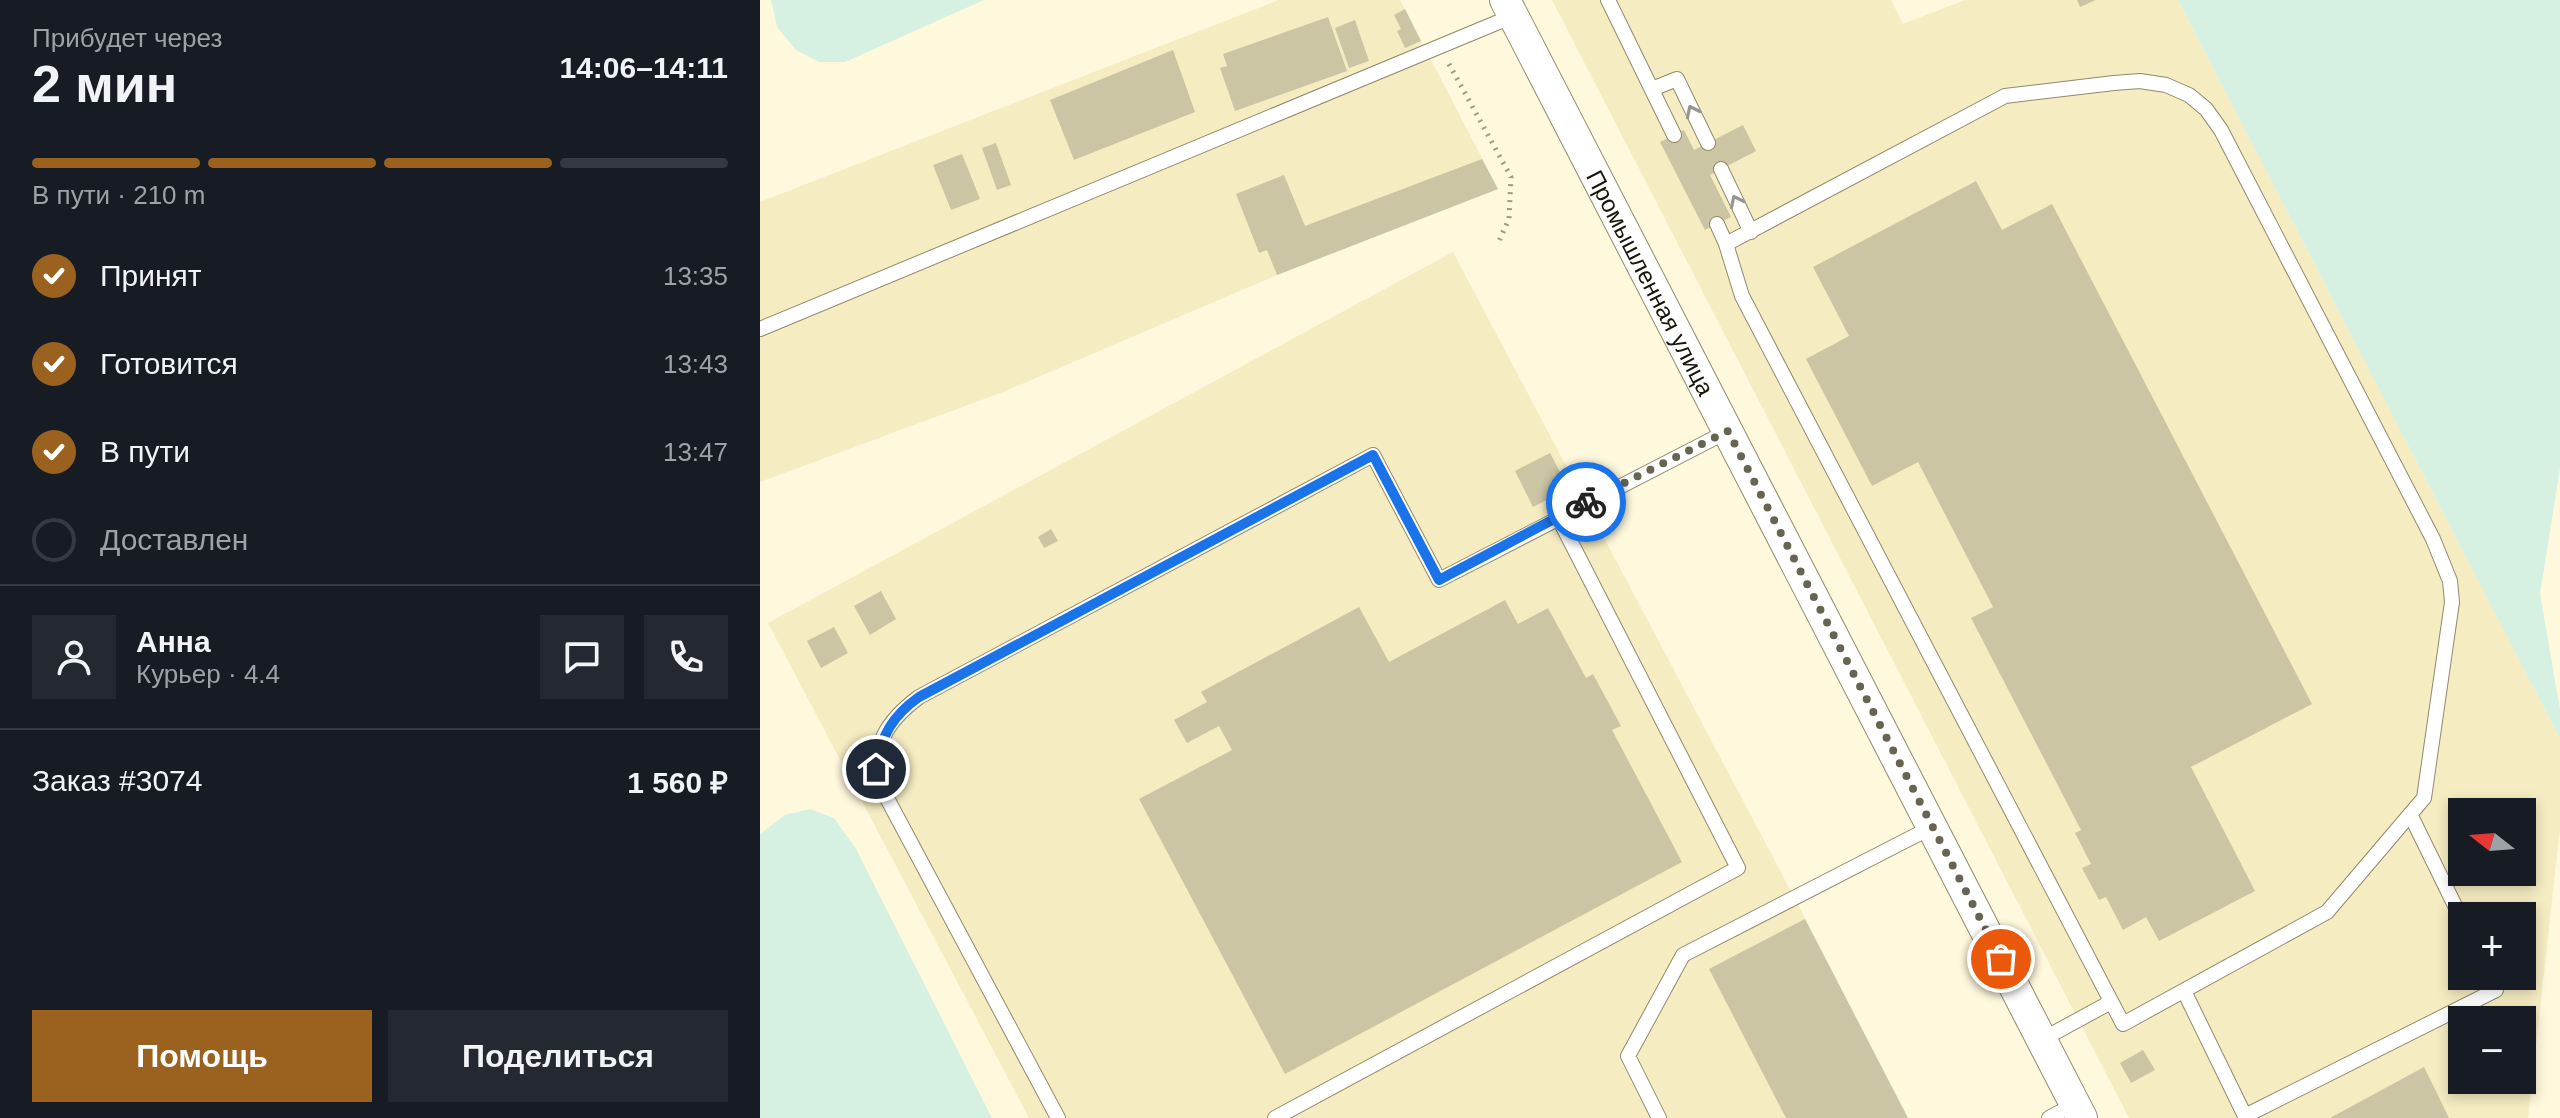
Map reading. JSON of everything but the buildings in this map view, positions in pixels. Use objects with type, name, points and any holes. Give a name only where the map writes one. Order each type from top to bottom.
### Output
[{"type":"street","name":"Промышленная улица","points":[[1509,8],[2043,1039],[2069,1113]]},
{"type":"lane","points":[[1608,0],[1674,135]]},
{"type":"lane","points":[[760,329],[1440,47],[1509,8]]},
{"type":"lane","points":[[1652,89],[1677,79],[1708,143]]},
{"type":"lane","points":[[1717,224],[1742,296],[2123,1024],[2327,912],[2424,798],[2452,602],[2450,581],[2426,525],[2221,130],[2206,109],[2189,95],[2166,85],[2140,81],[2005,96],[1726,244]]},
{"type":"lane","points":[[1721,169],[1751,232]]},
{"type":"lane","points":[[1058,1118],[881,787],[876,769],[879,747],[888,726],[903,709],[919,697],[1373,455],[1439,580],[1728,431]]},
{"type":"lane","points":[[1275,1118],[1738,868],[1558,517]]},
{"type":"lane","points":[[2410,814],[2453,902]]},
{"type":"lane","points":[[1659,1118],[1628,1056],[1683,955],[1932,827]]},
{"type":"lane","points":[[2184,991],[2245,1116],[2496,990]]},
{"type":"lane","points":[[2043,1039],[2111,1002]]},
{"type":"path","points":[[1440,47],[1511,177],[1509,219],[1499,241]]},
{"type":"shaded area","points":[[1279,0],[1400,0],[1498,189],[1277,275],[1003,392],[760,482],[760,202]]},
{"type":"shaded area","points":[[1552,0],[1891,0],[1903,24],[1965,0],[2178,0],[2560,739],[2560,828],[2536,1046],[2536,1006],[2448,1006],[2448,1094],[2531,1094],[2528,1118],[2129,1118]]},
{"type":"shaded area","points":[[1453,252],[1908,1118],[1029,1118],[768,623]]},
{"type":"green space","points":[[771,0],[984,0],[845,62],[819,62],[796,50],[777,27]]},
{"type":"green space","points":[[2178,0],[2560,0],[2560,468],[2540,594],[2560,709],[2560,739]]},
{"type":"green space","points":[[810,809],[834,818],[856,849],[992,1118],[760,1118],[760,834],[785,815]]},
{"type":"way so far","points":[[1586,502],[1728,431],[2001,959]]},
{"type":"route","points":[[876,769],[879,747],[888,726],[919,697],[1373,455],[1439,580],[1586,502]]}]
